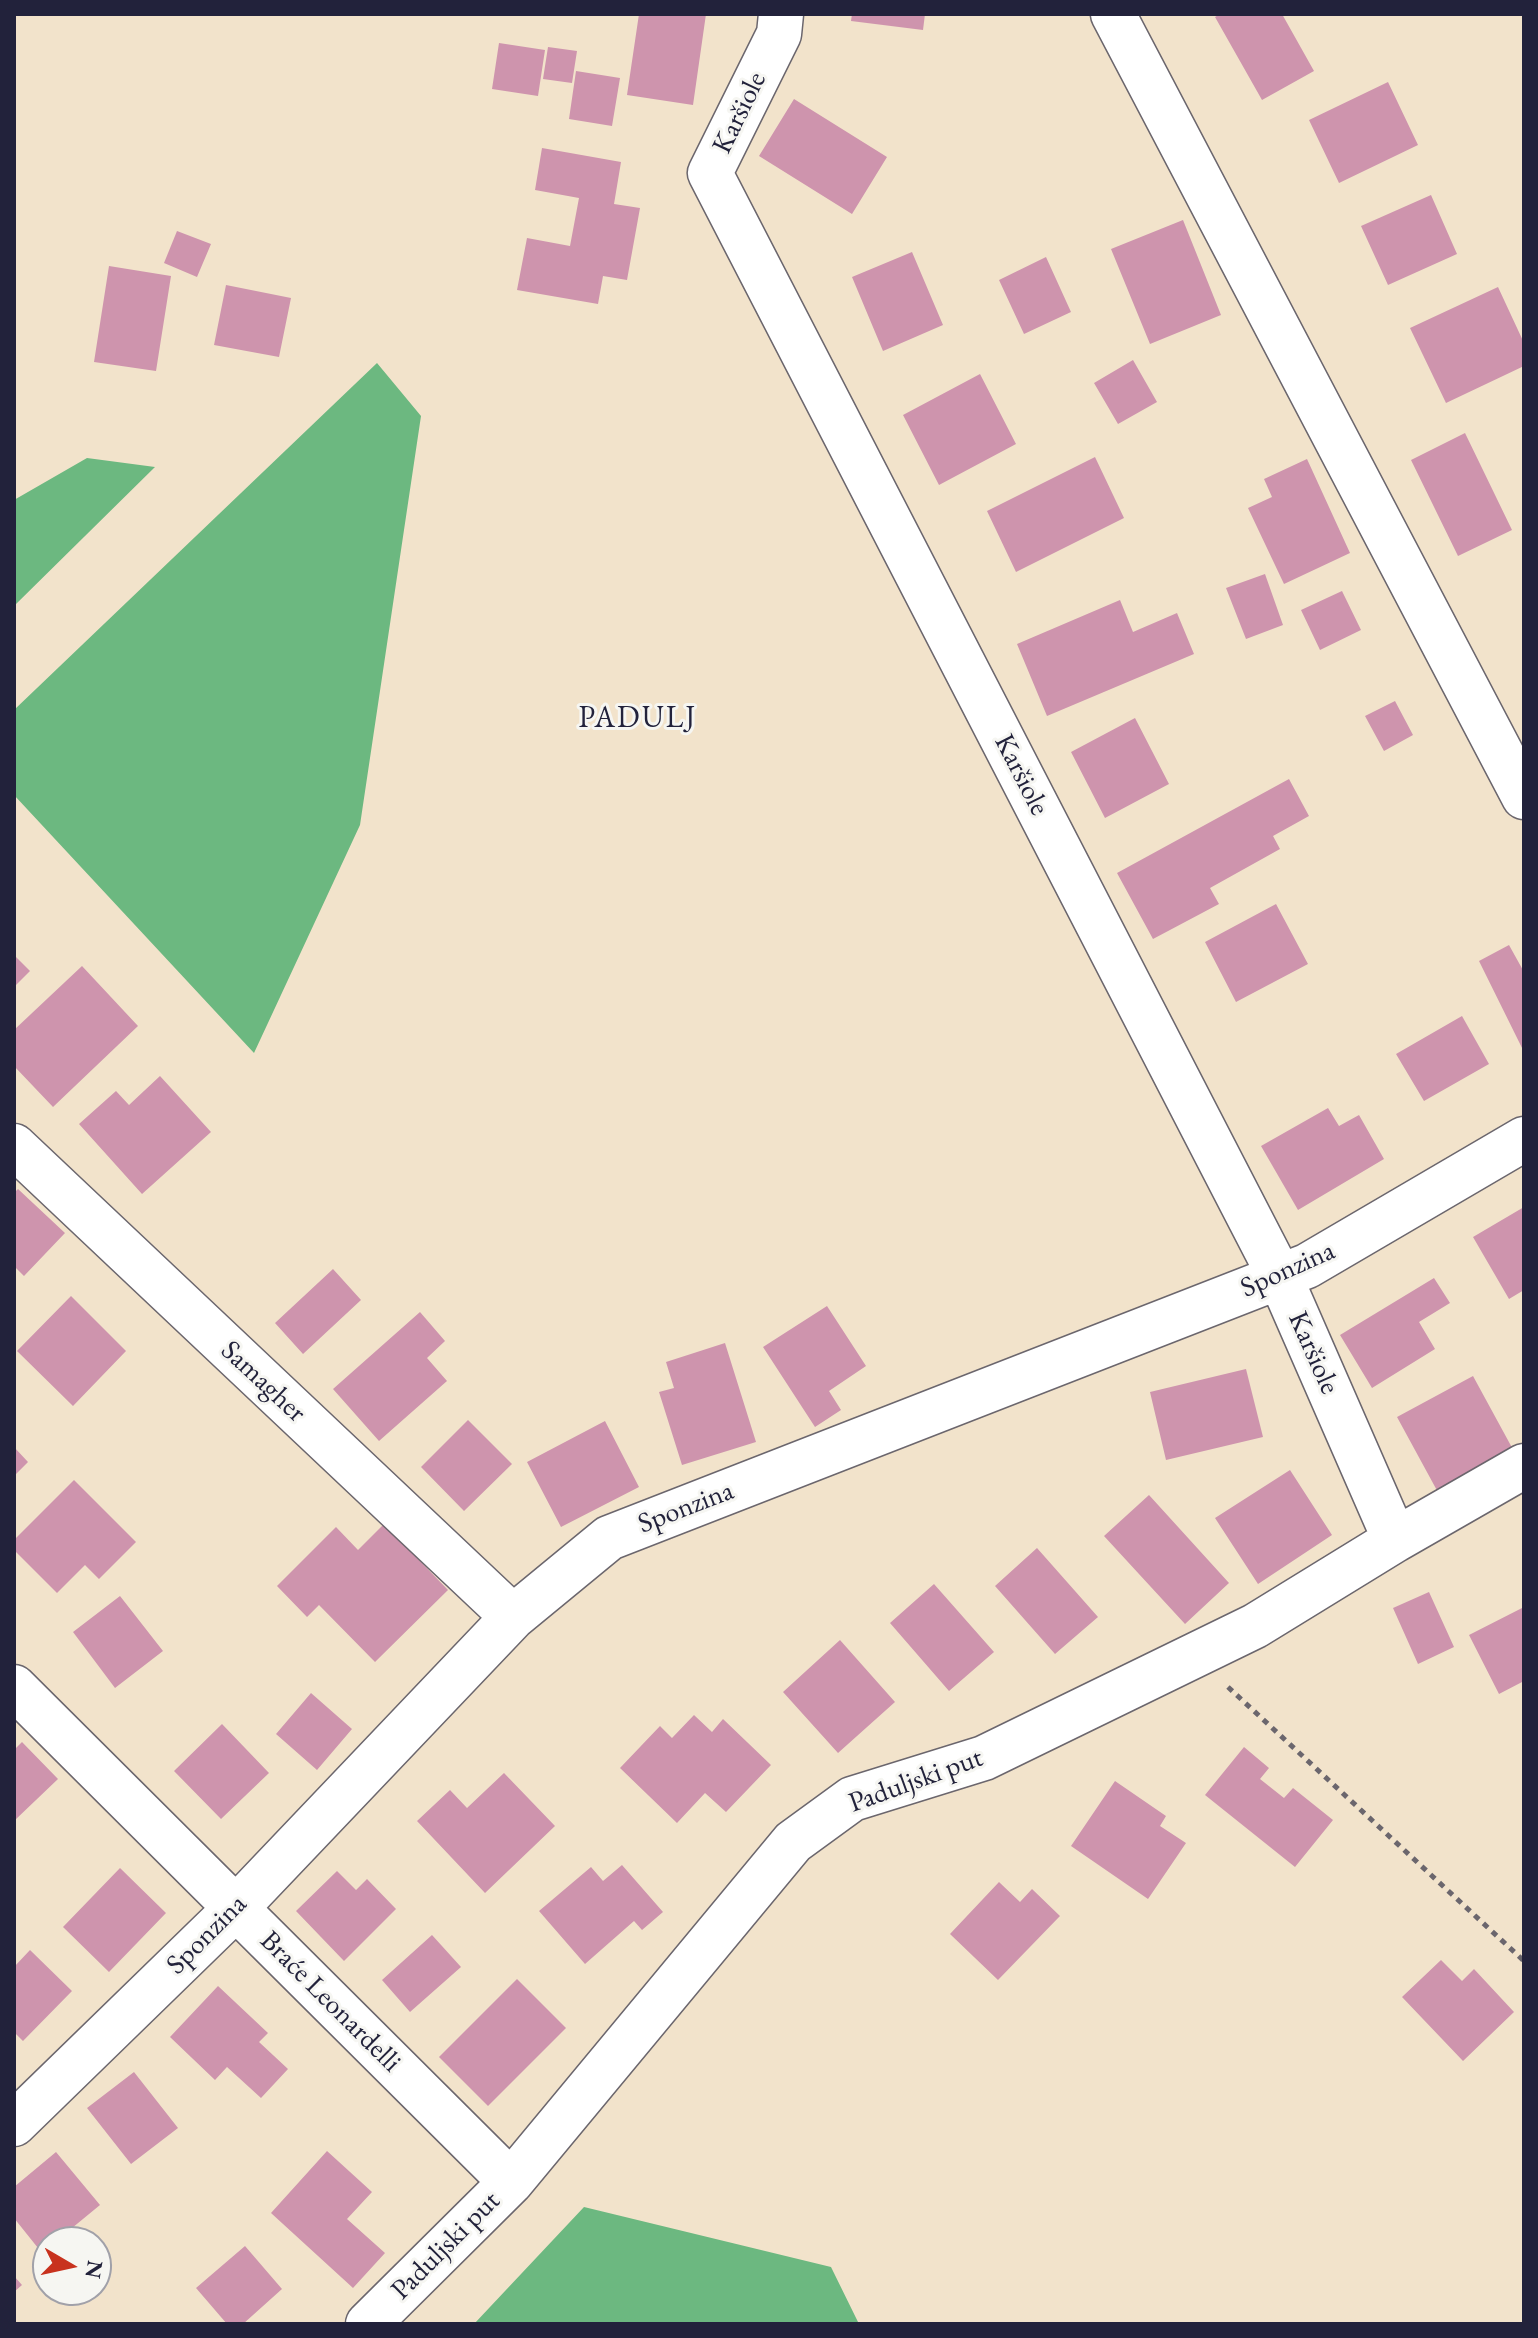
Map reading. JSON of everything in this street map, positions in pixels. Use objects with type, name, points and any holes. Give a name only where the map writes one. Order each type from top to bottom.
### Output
[{"type":"street","name":"Karšiole","points":[[781,14],[779,34],[710,173],[1280,1277],[1395,1540]]},
{"type":"street","points":[[1113,14],[1524,797]]},
{"type":"street","name":"Sponzina","points":[[14,2124],[236,1908],[513,1617],[609,1538],[1307,1266],[1524,1139]]},
{"type":"street","name":"Samagher","points":[[14,1146],[513,1617]]},
{"type":"street","name":"Paduljski put","points":[[368,2324],[511,2182],[793,1842],[852,1799],[984,1758],[1255,1626],[1524,1466]]},
{"type":"street","name":"Braće Leonardelli","points":[[14,1687],[511,2182]]},
{"type":"path","points":[[1195,1656],[1524,1961]]},
{"type":"green space","points":[[377,363],[421,416],[360,825],[254,1053],[14,795],[14,710]]},
{"type":"green space","points":[[87,458],[155,467],[14,606],[14,500]]},
{"type":"green space","points":[[584,2207],[831,2267],[859,2324],[474,2324]]},
{"type":"building","points":[[639,14],[706,14],[693,105],[627,95]]},
{"type":"building","points":[[852,14],[925,14],[923,30],[851,21]]},
{"type":"building","points":[[1220,14],[1282,14],[1314,71],[1262,100],[1215,17]]},
{"type":"building","points":[[499,43],[545,50],[538,96],[492,89]]},
{"type":"building","points":[[548,47],[577,51],[572,83],[543,79]]},
{"type":"building","points":[[576,71],[620,78],[612,126],[569,119]]},
{"type":"building","points":[[1388,82],[1418,145],[1339,183],[1309,120]]},
{"type":"building","points":[[794,99],[887,157],[852,214],[759,156]]},
{"type":"building","points":[[542,148],[621,162],[614,204],[640,208],[627,280],[603,276],[598,304],[517,290],[527,238],[570,246],[579,198],[535,190]]},
{"type":"building","points":[[1431,195],[1457,254],[1388,285],[1361,226]]},
{"type":"building","points":[[1183,220],[1221,315],[1150,344],[1111,249]]},
{"type":"building","points":[[177,231],[211,244],[197,277],[164,263]]},
{"type":"building","points":[[912,252],[943,325],[883,351],[852,277]]},
{"type":"building","points":[[1046,257],[1071,312],[1024,334],[999,280]]},
{"type":"building","points":[[109,266],[171,276],[156,371],[94,362]]},
{"type":"building","points":[[226,285],[291,298],[279,357],[214,345]]},
{"type":"building","points":[[1498,287],[1524,343],[1524,366],[1446,403],[1410,328]]},
{"type":"building","points":[[1133,360],[1157,402],[1118,424],[1094,383]]},
{"type":"building","points":[[980,374],[1016,444],[939,485],[903,415]]},
{"type":"building","points":[[1465,433],[1512,530],[1458,556],[1411,460]]},
{"type":"building","points":[[1095,457],[1124,518],[1016,572],[987,511]]},
{"type":"building","points":[[1307,459],[1350,553],[1284,584],[1248,508],[1272,497],[1264,479]]},
{"type":"building","points":[[1265,574],[1283,625],[1246,639],[1226,588]]},
{"type":"building","points":[[1342,591],[1361,630],[1320,650],[1301,610]]},
{"type":"building","points":[[1120,600],[1133,632],[1177,613],[1194,654],[1047,716],[1017,644]]},
{"type":"building","points":[[1395,701],[1413,735],[1384,751],[1365,716]]},
{"type":"building","points":[[1135,718],[1169,784],[1105,818],[1071,752]]},
{"type":"building","points":[[1289,779],[1309,816],[1273,836],[1280,849],[1210,888],[1219,904],[1153,939],[1117,873]]},
{"type":"building","points":[[1276,904],[1308,964],[1236,1002],[1205,942]]},
{"type":"building","points":[[1509,945],[1524,972],[1524,1052],[1479,961]]},
{"type":"building","points":[[14,955],[30,971],[14,987]]},
{"type":"building","points":[[82,966],[138,1026],[53,1107],[14,1066],[14,1030]]},
{"type":"building","points":[[1462,1016],[1489,1064],[1424,1101],[1396,1054]]},
{"type":"building","points":[[160,1076],[211,1132],[142,1194],[79,1124],[116,1091],[129,1105]]},
{"type":"building","points":[[1328,1108],[1339,1126],[1359,1115],[1384,1159],[1298,1210],[1261,1146]]},
{"type":"building","points":[[18,1189],[65,1233],[24,1276],[14,1266],[14,1193]]},
{"type":"building","points":[[1524,1207],[1524,1290],[1509,1299],[1473,1237]]},
{"type":"building","points":[[333,1269],[361,1300],[303,1354],[275,1323]]},
{"type":"building","points":[[1434,1278],[1450,1303],[1419,1322],[1435,1349],[1372,1388],[1340,1335]]},
{"type":"building","points":[[71,1296],[126,1351],[73,1406],[17,1351]]},
{"type":"building","points":[[827,1306],[866,1366],[829,1391],[841,1410],[815,1427],[763,1347]]},
{"type":"building","points":[[420,1312],[445,1341],[427,1358],[447,1381],[379,1441],[333,1389]]},
{"type":"building","points":[[725,1343],[756,1442],[682,1465],[659,1392],[674,1388],[666,1362]]},
{"type":"building","points":[[1246,1369],[1263,1437],[1166,1460],[1150,1392]]},
{"type":"building","points":[[1473,1376],[1516,1455],[1440,1496],[1397,1417]]},
{"type":"building","points":[[468,1420],[512,1464],[464,1511],[421,1467]]},
{"type":"building","points":[[605,1421],[639,1487],[561,1527],[527,1462]]},
{"type":"building","points":[[14,1447],[28,1462],[14,1476]]},
{"type":"building","points":[[1290,1470],[1332,1535],[1258,1584],[1215,1518]]},
{"type":"building","points":[[74,1480],[136,1542],[99,1579],[85,1565],[57,1593],[14,1550],[14,1540]]},
{"type":"building","points":[[1149,1495],[1229,1583],[1185,1624],[1104,1536]]},
{"type":"building","points":[[384,1524],[448,1590],[375,1662],[319,1605],[307,1617],[277,1586],[336,1527],[358,1550]]},
{"type":"building","points":[[1037,1548],[1098,1617],[1055,1654],[995,1586]]},
{"type":"building","points":[[934,1584],[994,1652],[949,1691],[890,1623]]},
{"type":"building","points":[[1429,1592],[1454,1647],[1418,1664],[1393,1608]]},
{"type":"building","points":[[120,1596],[163,1651],[115,1688],[73,1632]]},
{"type":"building","points":[[1524,1607],[1524,1681],[1499,1694],[1469,1635]]},
{"type":"building","points":[[840,1640],[895,1702],[838,1753],[783,1692]]},
{"type":"building","points":[[311,1693],[352,1729],[317,1770],[276,1734]]},
{"type":"building","points":[[694,1715],[712,1732],[723,1719],[771,1765],[726,1812],[705,1793],[677,1823],[620,1768],[660,1726],[672,1738]]},
{"type":"building","points":[[222,1724],[269,1773],[221,1819],[174,1771]]},
{"type":"building","points":[[22,1742],[58,1779],[14,1821],[14,1750]]},
{"type":"building","points":[[1244,1747],[1269,1768],[1260,1779],[1284,1798],[1293,1788],[1333,1820],[1295,1867],[1205,1795]]},
{"type":"building","points":[[504,1773],[555,1826],[485,1893],[417,1821],[450,1790],[467,1808]]},
{"type":"building","points":[[1115,1781],[1166,1816],[1160,1826],[1186,1843],[1148,1899],[1071,1846]]},
{"type":"building","points":[[622,1865],[663,1912],[642,1930],[634,1921],[585,1964],[539,1911],[591,1867],[603,1881]]},
{"type":"building","points":[[120,1868],[166,1913],[109,1972],[63,1927]]},
{"type":"building","points":[[337,1871],[356,1890],[367,1879],[396,1909],[344,1961],[296,1911]]},
{"type":"building","points":[[999,1882],[1020,1902],[1032,1889],[1060,1916],[998,1980],[950,1934]]},
{"type":"building","points":[[432,1935],[461,1967],[410,2012],[382,1980]]},
{"type":"building","points":[[30,1950],[72,1991],[23,2041],[14,2032],[14,1967]]},
{"type":"building","points":[[1441,1960],[1462,1981],[1474,1969],[1514,2012],[1463,2061],[1402,1997]]},
{"type":"building","points":[[517,1979],[566,2028],[488,2106],[439,2057]]},
{"type":"building","points":[[218,1986],[268,2033],[259,2042],[288,2069],[261,2098],[227,2067],[215,2080],[170,2037]]},
{"type":"building","points":[[134,2072],[178,2128],[131,2164],[87,2108]]},
{"type":"building","points":[[327,2151],[372,2192],[347,2219],[385,2253],[353,2288],[271,2213]]},
{"type":"building","points":[[56,2152],[100,2205],[74,2226],[32,2226],[32,2240],[14,2218],[14,2187]]},
{"type":"building","points":[[245,2246],[282,2289],[243,2324],[227,2324],[196,2288]]},
{"type":"building","points":[[14,2276],[22,2285],[14,2292]]},
{"type":"district","name":"PADULJ","points":[[638,719]]}]
